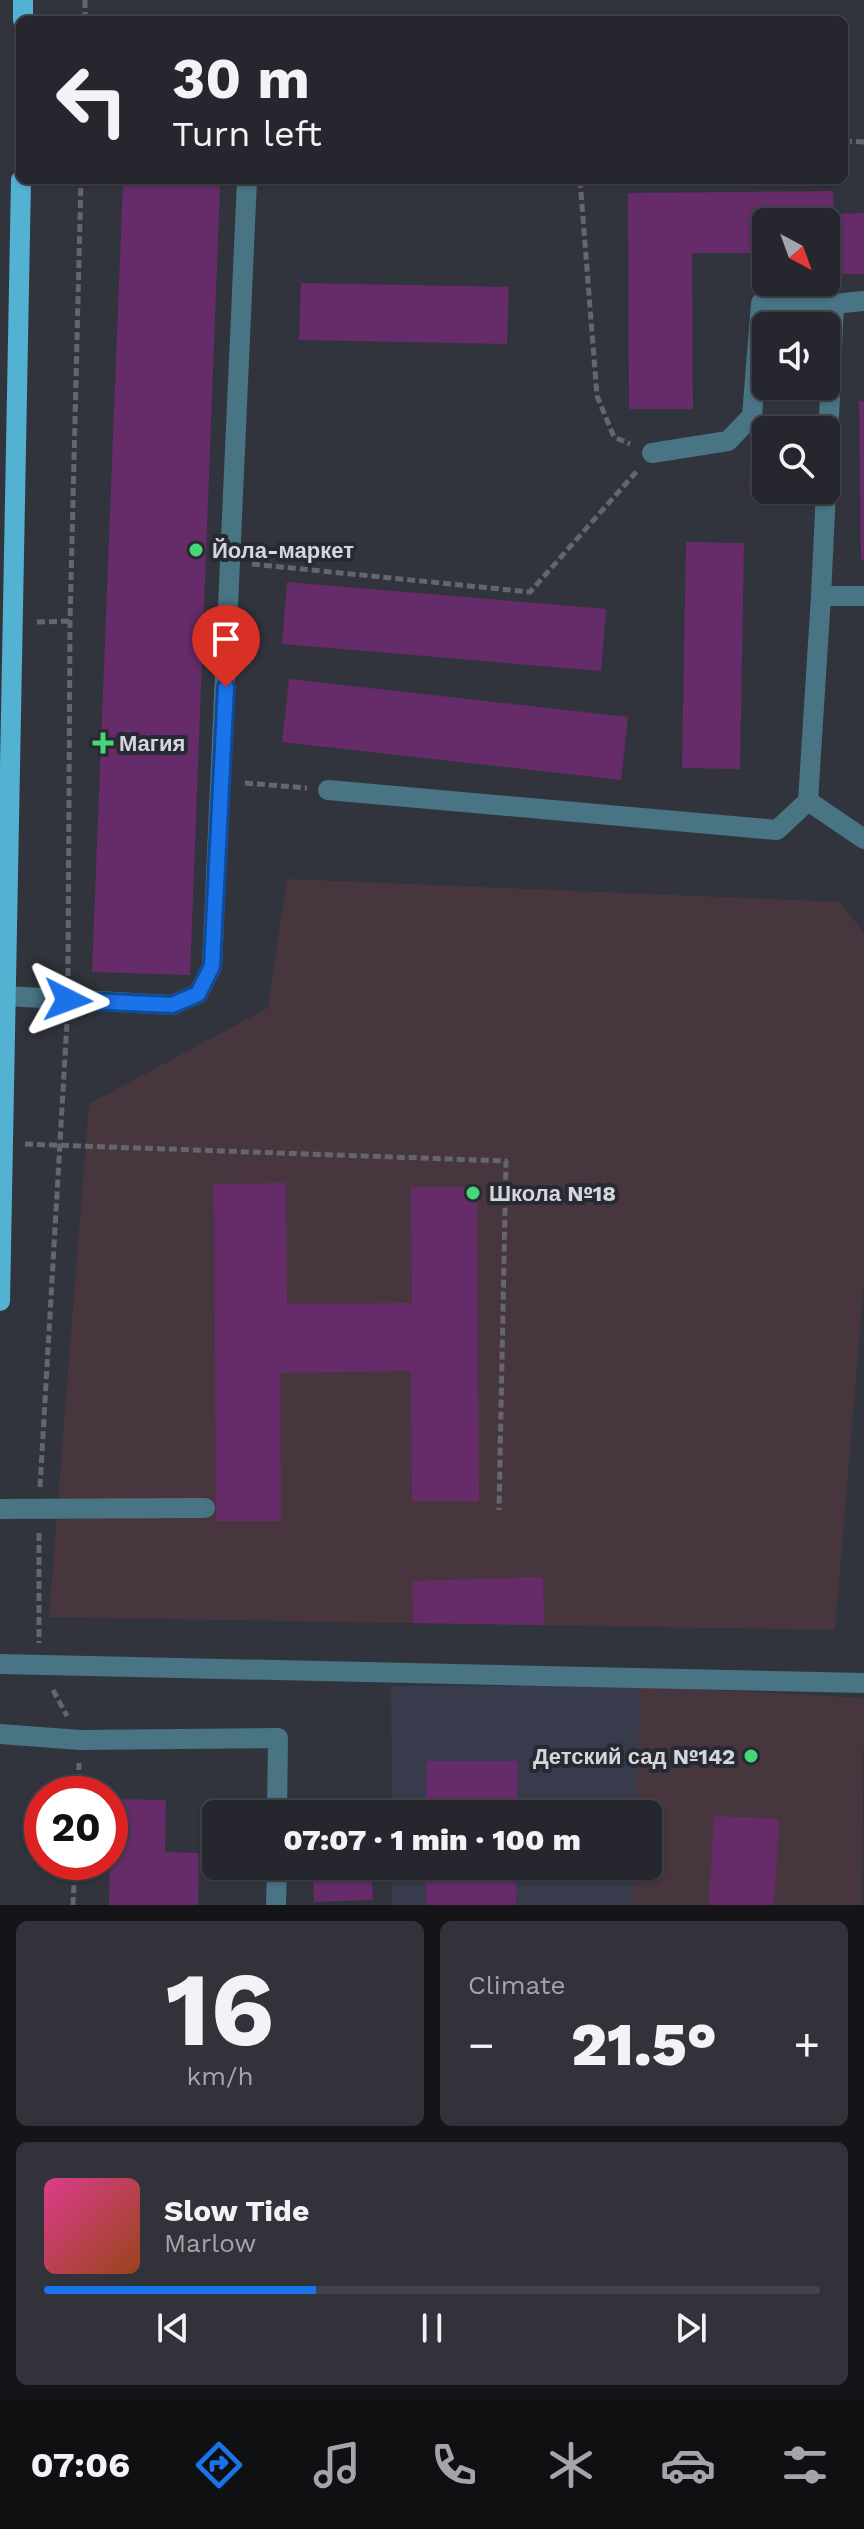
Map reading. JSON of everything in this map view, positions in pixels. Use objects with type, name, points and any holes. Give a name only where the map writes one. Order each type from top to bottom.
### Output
[{"type":"main road","points":[[0,1301],[4,927],[21,184]]},
{"type":"lane","points":[[3,995],[172,1005],[198,994],[212,966],[247,184]]},
{"type":"lane","points":[[652,453],[728,441],[752,416],[761,303],[834,304],[864,301]]},
{"type":"lane","points":[[829,416],[834,304]]},
{"type":"lane","points":[[328,790],[777,830],[808,801],[825,504]]},
{"type":"lane","points":[[821,596],[864,596]]},
{"type":"lane","points":[[808,801],[864,839]]},
{"type":"lane","points":[[0,1509],[205,1508]]},
{"type":"lane","points":[[0,1664],[864,1683]]},
{"type":"lane","points":[[0,1734],[80,1740],[278,1738],[277,1800]]},
{"type":"lane","points":[[276,1905],[277,1880]]},
{"type":"path","points":[[39,1664],[39,1508],[68,1000],[70,621],[81,184]]},
{"type":"path","points":[[231,562],[530,592],[652,453],[614,437],[597,396],[580,184]]},
{"type":"path","points":[[36,622],[70,621]]},
{"type":"path","points":[[222,781],[328,790]]},
{"type":"path","points":[[25,1144],[506,1161],[499,1510]]},
{"type":"path","points":[[73,1905],[74,1880]]},
{"type":"shaded area","name":"Школа №18","points":[[287,879],[840,902],[864,934],[864,1282],[835,1630],[49,1617],[89,1104],[268,1008]]},
{"type":"shaded area","points":[[391,1686],[640,1686],[636,1800],[392,1800]]},
{"type":"shaded area","name":"Детский сад №142","points":[[640,1686],[864,1698],[862,1905],[633,1905],[634,1880],[662,1880],[662,1800],[636,1800]]},
{"type":"shaded area","points":[[392,1880],[634,1880],[633,1905],[392,1905]]},
{"type":"building","points":[[123,184],[220,186],[190,975],[92,972]]},
{"type":"building","points":[[833,191],[834,208],[752,208],[752,253],[692,253],[693,409],[629,409],[628,193]]},
{"type":"building","points":[[864,213],[864,274],[840,274],[840,214]]},
{"type":"building","points":[[301,283],[509,287],[507,344],[299,340]]},
{"type":"building","points":[[859,401],[864,401],[864,560],[861,560]]},
{"type":"building","points":[[751,436],[752,490],[749,490]]},
{"type":"building","points":[[686,542],[744,543],[740,769],[682,768]]},
{"type":"building","points":[[287,582],[606,609],[601,671],[282,644]]},
{"type":"building","points":[[289,679],[628,717],[621,780],[282,742]]},
{"type":"building","points":[[286,1183],[287,1304],[412,1303],[411,1187],[477,1187],[479,1501],[412,1501],[411,1371],[280,1373],[281,1521],[216,1521],[214,1184]]},
{"type":"building","points":[[543,1577],[544,1625],[413,1623],[412,1581]]},
{"type":"building","points":[[427,1761],[518,1761],[517,1800],[426,1800]]},
{"type":"building","points":[[128,1799],[166,1800],[165,1852],[199,1853],[198,1905],[109,1905],[109,1880],[128,1880]]},
{"type":"building","points":[[714,1816],[779,1819],[774,1905],[709,1905]]},
{"type":"building","points":[[313,1880],[372,1880],[373,1900],[314,1902]]},
{"type":"building","points":[[426,1880],[517,1880],[516,1905],[426,1905]]},
{"type":"place","name":"Йола-маркет","points":[[196,550]]},
{"type":"place","name":"Магия","points":[[103,743]]},
{"type":"place","name":"Школа №18","points":[[473,1193]]},
{"type":"place","name":"Детский сад №142","points":[[751,1756]]},
{"type":"route","points":[[68,1000],[172,1005],[198,994],[212,966],[226,687]]}]
